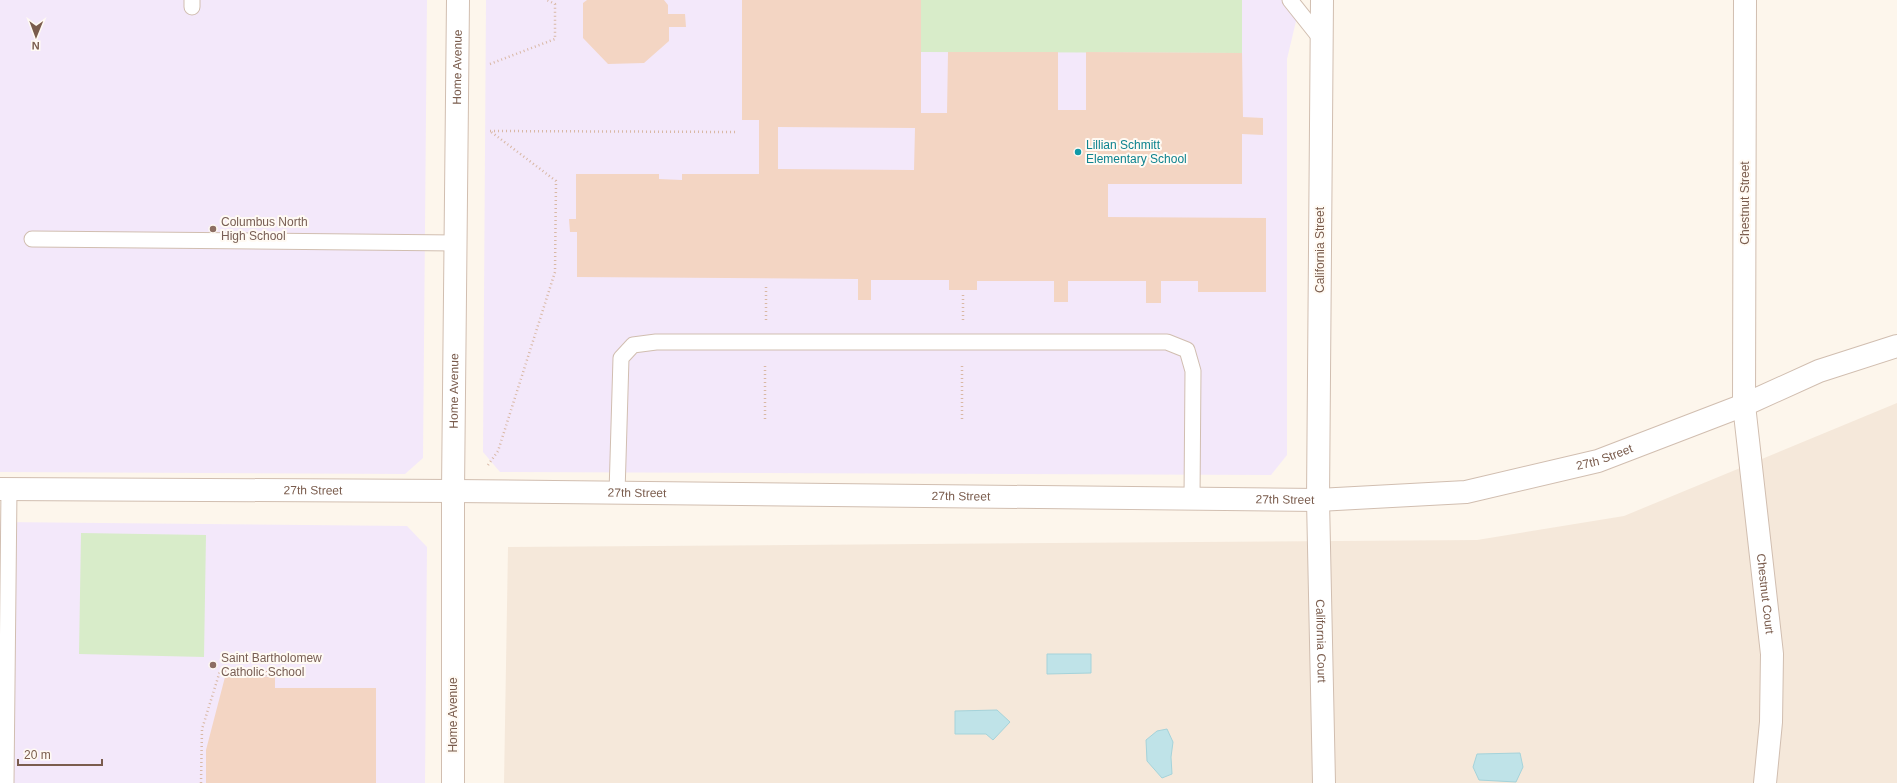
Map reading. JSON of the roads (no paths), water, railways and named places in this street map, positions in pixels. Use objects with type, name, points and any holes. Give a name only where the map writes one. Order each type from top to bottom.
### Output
[{"type":"street","name":"Home Avenue","points":[[453,783],[453,491],[458,0]]},
{"type":"street","name":"California Street","points":[[1318,500],[1322,0]]},
{"type":"street","name":"Chestnut Street","points":[[1744,405],[1746,0]]},
{"type":"street","name":"27th Street","points":[[4,489],[453,491],[1318,500],[1466,492],[1598,461],[1744,405],[1819,371],[1897,346]]},
{"type":"street","name":"Chestnut Court","points":[[1744,405],[1772,654],[1771,722],[1765,783]]},
{"type":"street","name":"California Court","points":[[1318,500],[1324,783]]},
{"type":"lane","points":[[1290,0],[1321,39]]},
{"type":"lane","points":[[32,239],[456,243]]},
{"type":"lane","points":[[617,493],[620,358],[633,344],[656,342],[1167,342],[1187,350],[1193,372],[1192,498]]},
{"type":"lane","points":[[4,489],[6,783]]},
{"type":"water","points":[[1047,654],[1091,654],[1091,673],[1047,674]]},
{"type":"water","points":[[997,710],[1010,722],[993,740],[986,734],[955,734],[955,711]]},
{"type":"water","points":[[1167,729],[1173,742],[1171,757],[1172,774],[1162,778],[1147,761],[1146,740],[1157,731]]},
{"type":"water","points":[[1520,753],[1523,767],[1516,782],[1479,780],[1473,767],[1477,754]]},
{"type":"place","name":"Lillian Schmitt Elementary School","points":[[1078,152]]},
{"type":"place","name":"Columbus North High School","points":[[213,229]]},
{"type":"place","name":"Saint Bartholomew Catholic School","points":[[213,665]]}]
